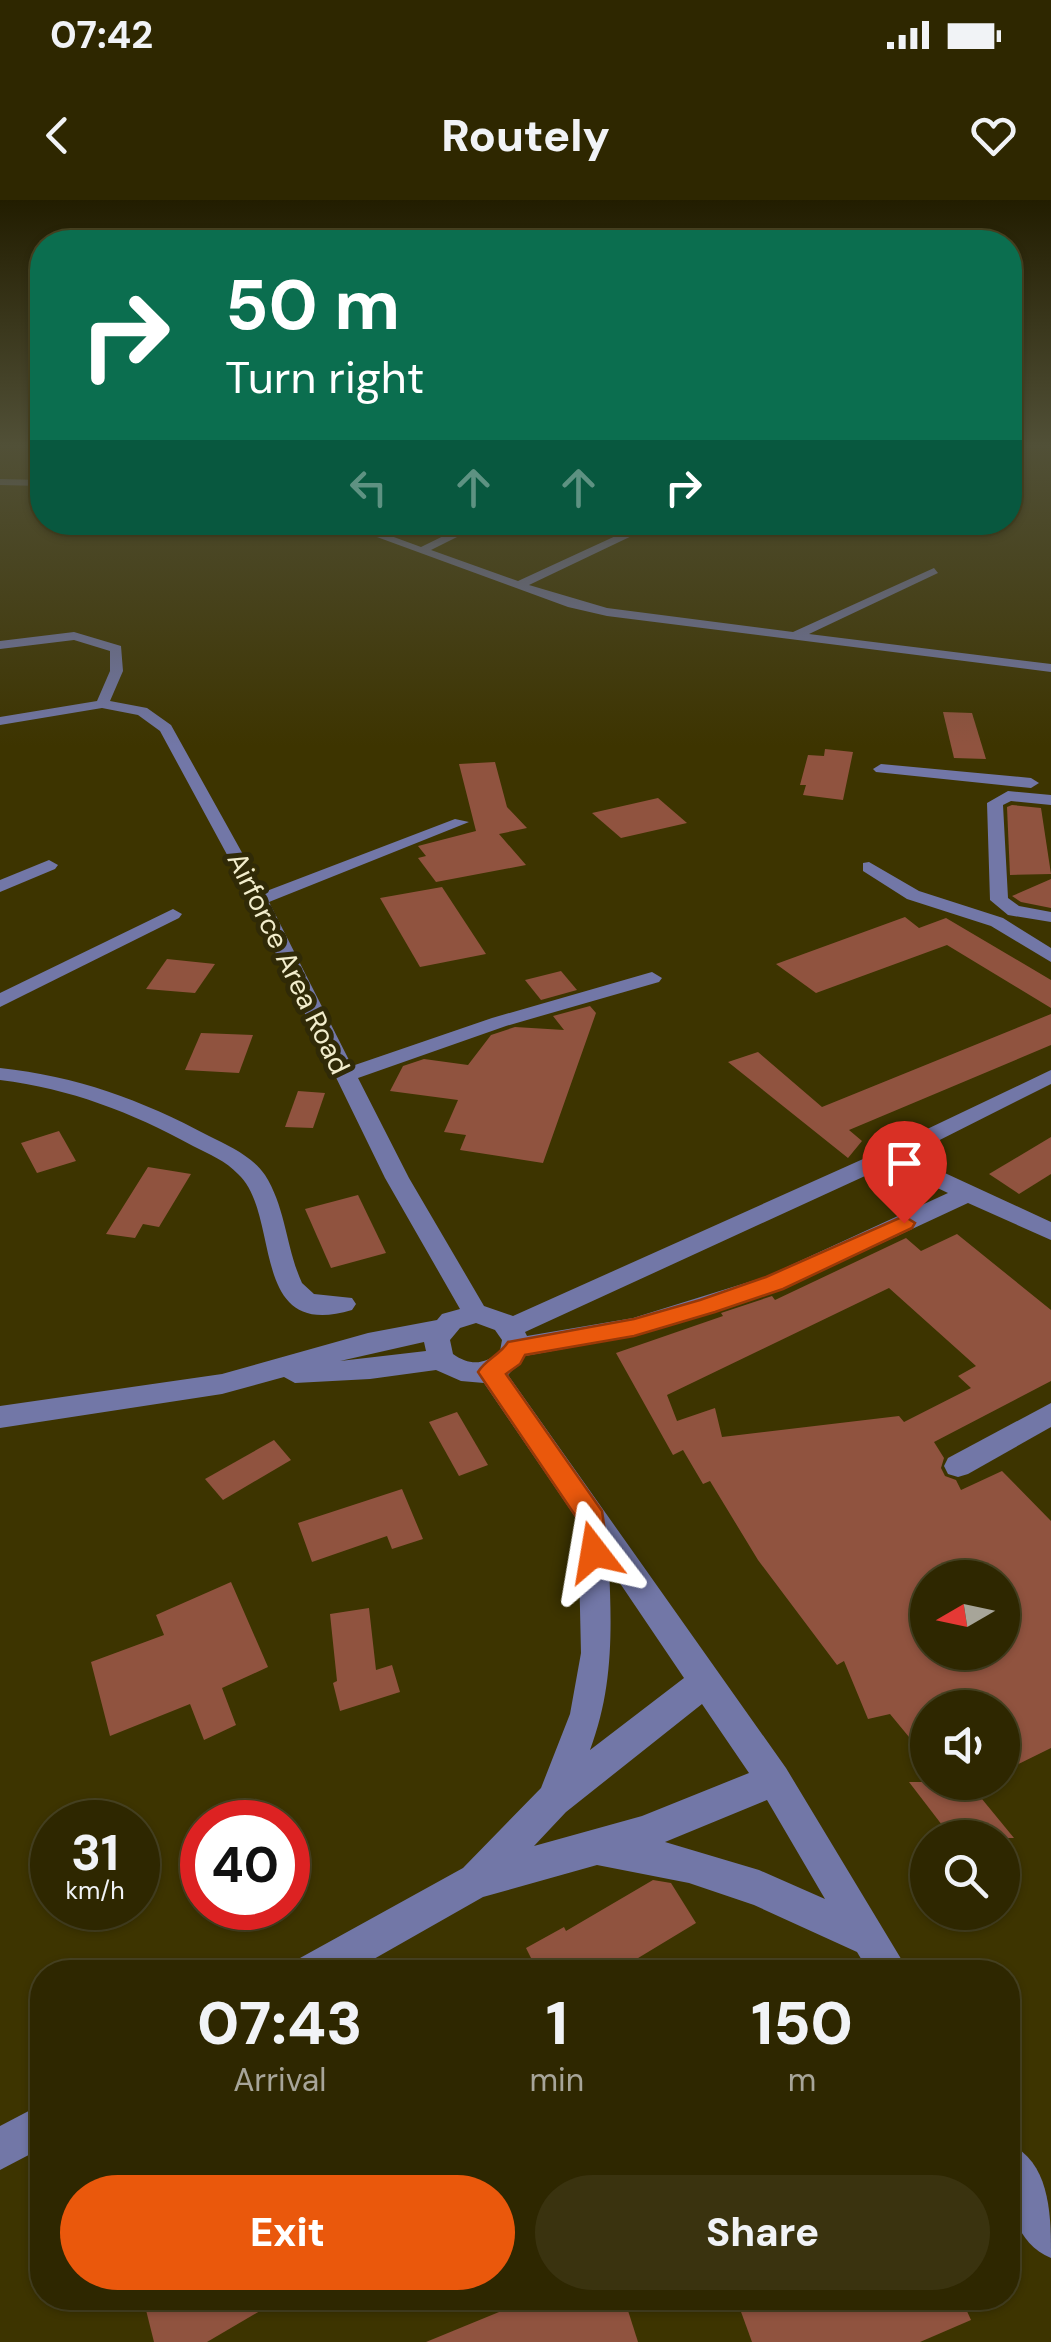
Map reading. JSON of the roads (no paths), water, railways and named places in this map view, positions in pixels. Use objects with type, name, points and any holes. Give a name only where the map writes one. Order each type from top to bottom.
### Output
[{"type":"street","points":[[407,546],[607,612],[1051,668]]},
{"type":"street","points":[[421,551],[432,546]]},
{"type":"street","points":[[520,585],[604,546]]},
{"type":"street","points":[[793,636],[934,571]]},
{"type":"street","points":[[0,645],[62,635],[98,638],[116,650],[118,660],[117,677],[102,704]]},
{"type":"street","points":[[1023,664],[1051,652]]},
{"type":"street","name":"Airforce Area Road","points":[[0,721],[102,704],[142,711],[166,728],[258,900],[344,1076],[476,1314]]},
{"type":"street","points":[[881,769],[1051,785]]},
{"type":"street","points":[[1051,800],[1008,796],[995,803],[999,900],[1014,912],[1051,917]]},
{"type":"street","points":[[258,900],[461,822]]},
{"type":"street","points":[[0,887],[49,864]]},
{"type":"street","points":[[869,866],[913,895],[997,922],[1051,956]]},
{"type":"street","points":[[0,1001],[173,914]]},
{"type":"street","points":[[344,1076],[499,1022],[652,978]]},
{"type":"street","points":[[0,1074],[50,1079],[93,1089],[147,1110],[227,1155],[252,1172],[265,1192],[291,1287],[311,1302],[343,1304]]},
{"type":"street","points":[[514,1338],[1051,1076]]},
{"type":"street","points":[[890,1156],[1051,1232]]},
{"type":"street","points":[[514,1338],[634,1327],[774,1283],[969,1193]]},
{"type":"street","points":[[270,1374],[370,1369],[441,1359],[462,1372],[491,1372],[512,1358],[514,1338],[502,1320],[476,1314],[451,1321],[437,1339],[441,1359]]},
{"type":"street","points":[[0,1417],[142,1398],[270,1374],[368,1344],[442,1329]]},
{"type":"street","points":[[491,1372],[774,1780],[882,1960]]},
{"type":"street","points":[[958,1466],[1051,1414]]},
{"type":"street","points":[[554,1800],[587,1714],[597,1653],[592,1518]]},
{"type":"street","points":[[476,1881],[554,1800],[705,1681]]},
{"type":"street","points":[[335,1960],[476,1881],[642,1834],[774,1780]]},
{"type":"street","points":[[594,1848],[689,1864],[741,1882],[870,1940]]},
{"type":"street","points":[[0,2149],[30,2132]]},
{"type":"street","points":[[1020,2184],[1051,2236]]}]
